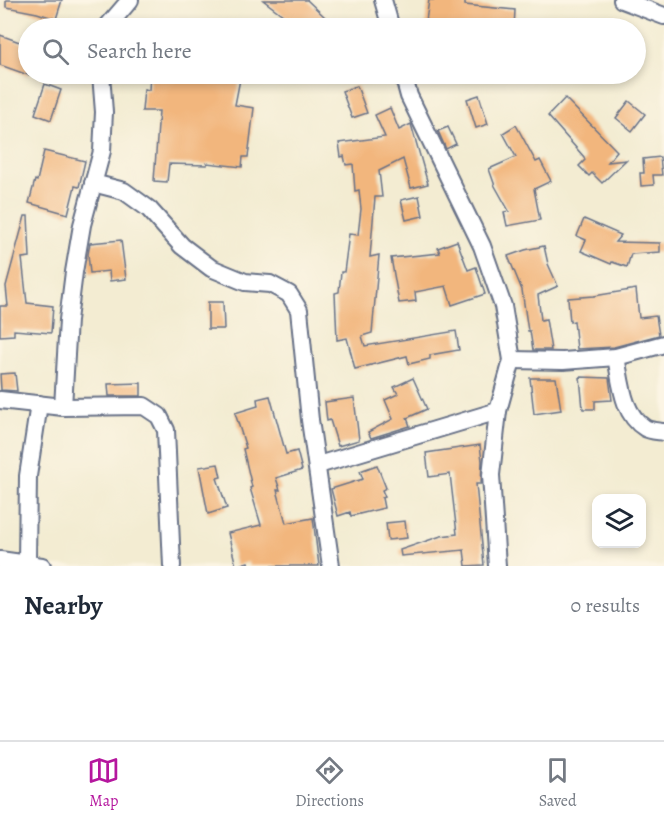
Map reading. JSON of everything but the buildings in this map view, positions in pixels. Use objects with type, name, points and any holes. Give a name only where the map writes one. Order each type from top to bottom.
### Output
[{"type":"street","points":[[115,18],[130,0]]},
{"type":"street","points":[[383,0],[388,18]]},
{"type":"street","points":[[624,0],[664,16]]},
{"type":"street","points":[[63,407],[71,291],[82,225],[102,151],[104,112],[102,84]]},
{"type":"street","points":[[406,84],[409,96],[483,246],[503,306],[512,360],[498,411],[492,475],[497,566]]},
{"type":"street","points":[[93,183],[124,191],[149,209],[182,246],[211,268],[245,282],[270,284],[289,294],[299,310],[308,409],[331,566]]},
{"type":"street","points":[[512,360],[563,361],[616,357],[664,344]]},
{"type":"street","points":[[616,357],[627,405],[634,419],[647,429],[664,432]]},
{"type":"street","points":[[0,400],[63,407],[144,406],[159,416],[166,430],[172,566]]},
{"type":"street","points":[[0,560],[34,564],[28,476],[39,404]]},
{"type":"street","points":[[318,465],[498,411]]}]
